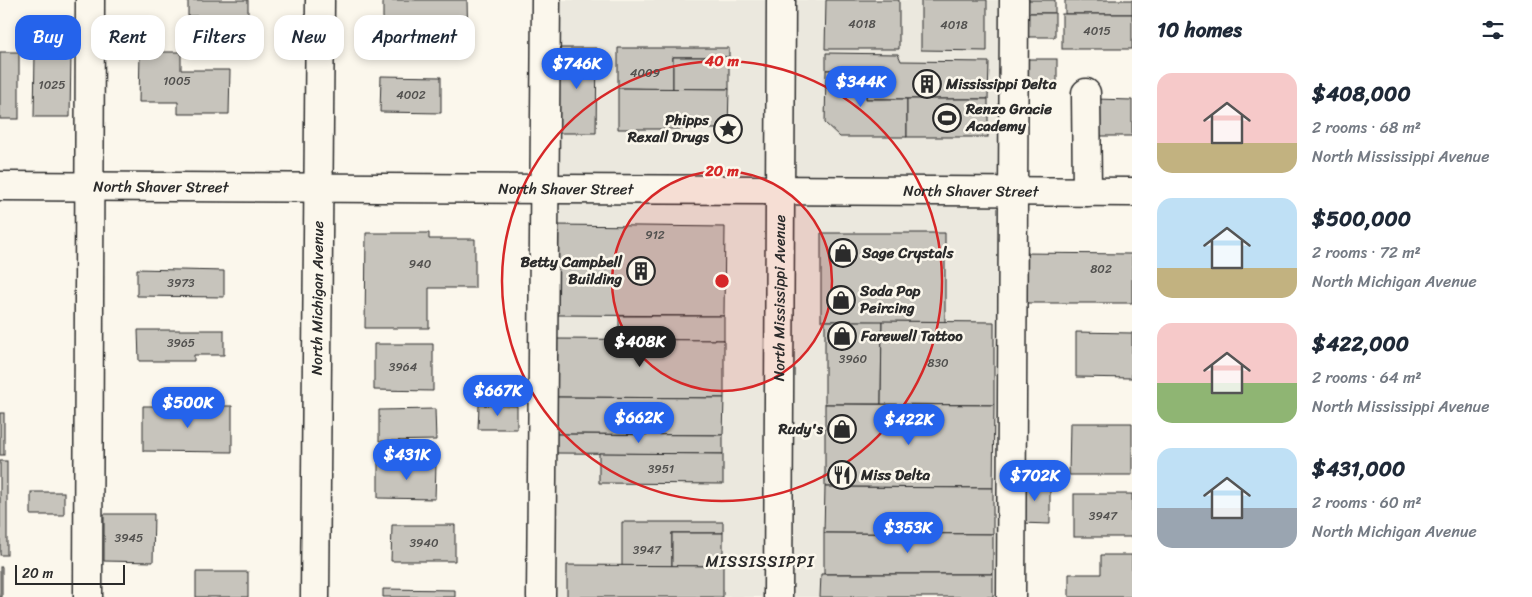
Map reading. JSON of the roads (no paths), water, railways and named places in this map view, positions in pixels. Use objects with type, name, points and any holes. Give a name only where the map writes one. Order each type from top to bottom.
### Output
[{"type":"street","points":[[88,597],[90,0]]},
{"type":"street","name":"North Michigan Avenue","points":[[315,597],[320,0]]},
{"type":"street","points":[[541,597],[546,0]]},
{"type":"street","name":"North Mississippi Avenue","points":[[778,597],[781,0]]},
{"type":"street","points":[[1011,597],[1014,0]]},
{"type":"street","points":[[1086,93],[1087,192]]},
{"type":"street","name":"North Shaver Street","points":[[0,186],[1132,192]]},
{"type":"place","name":"Mississippi Delta","points":[[927,84]]},
{"type":"place","name":"Renzo Gracie Academy","points":[[947,118]]},
{"type":"place","name":"Phipps Rexall Drugs","points":[[728,129]]},
{"type":"place","name":"Sage Crystals","points":[[843,253]]},
{"type":"place","name":"Betty Campbell Building","points":[[641,271]]},
{"type":"place","name":"Soda Pop Peircing","points":[[841,300]]},
{"type":"place","name":"Farewell Tattoo","points":[[842,336]]},
{"type":"place","name":"Rudy's","points":[[842,429]]},
{"type":"place","name":"Miss Delta","points":[[842,475]]},
{"type":"district","name":"MISSISSIPPI","points":[[760,561]]}]
